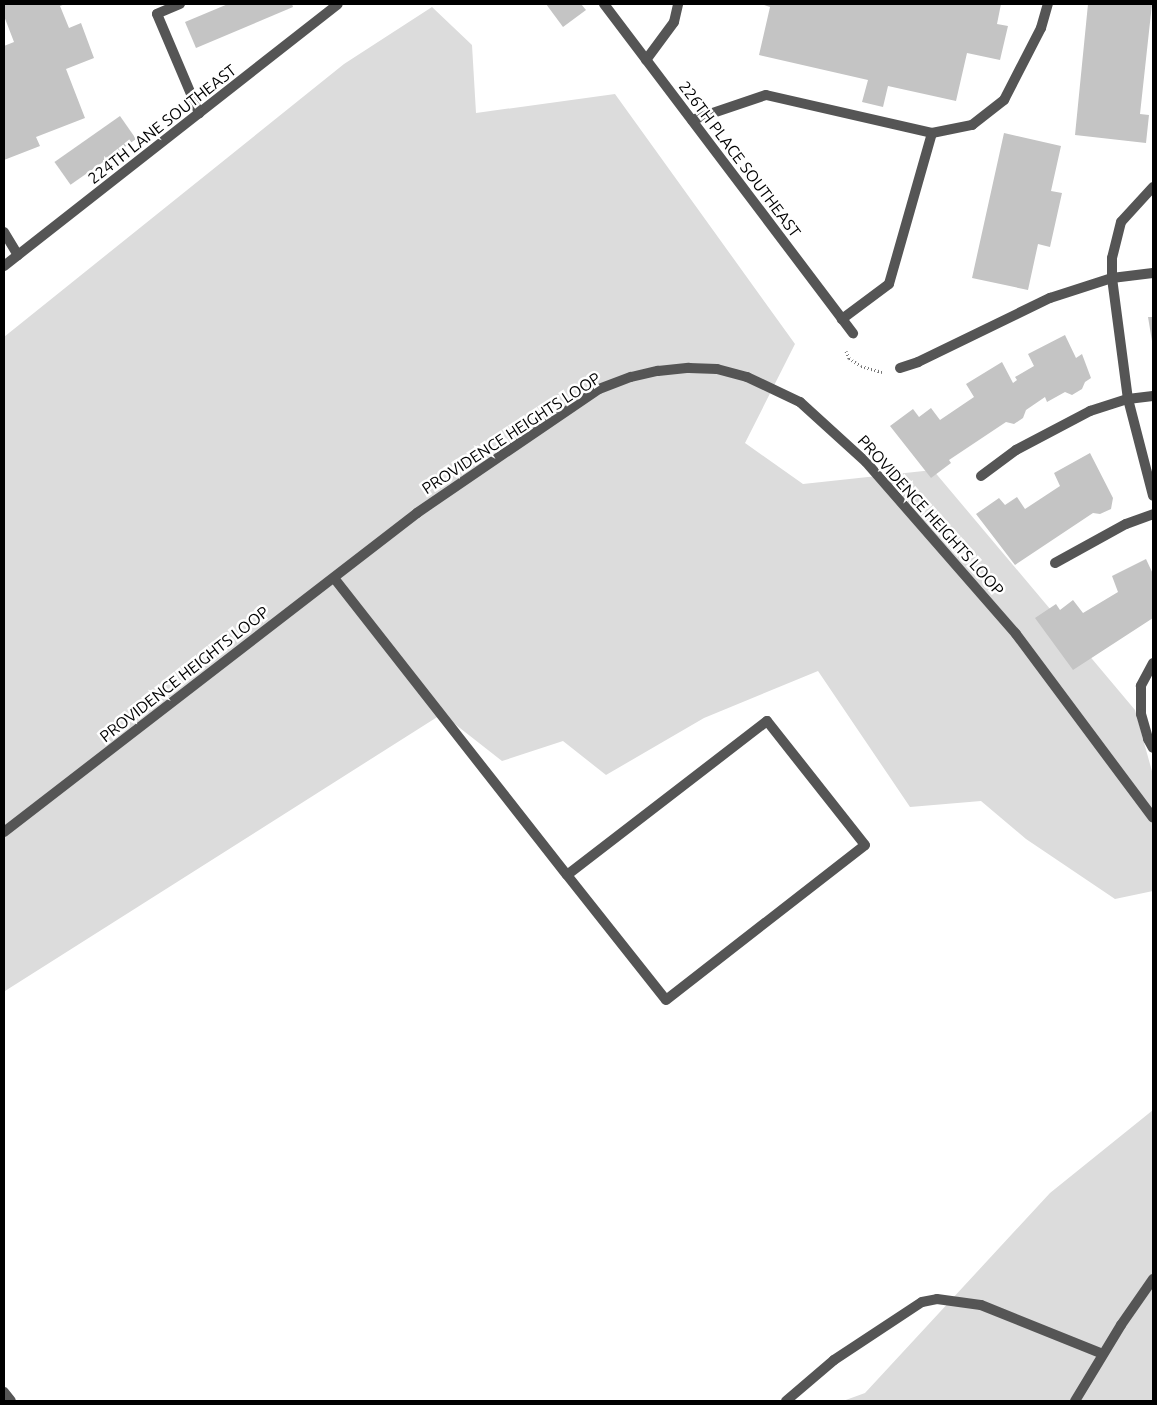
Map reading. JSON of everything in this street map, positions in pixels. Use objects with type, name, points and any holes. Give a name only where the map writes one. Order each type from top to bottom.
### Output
[{"type":"street","points":[[180,4],[157,14],[199,113]]},
{"type":"street","name":"224TH LANE SOUTHEAST","points":[[4,266],[338,4]]},
{"type":"street","name":"226TH PLACE SOUTHEAST","points":[[604,4],[853,333]]},
{"type":"street","points":[[646,60],[674,22],[678,4]]},
{"type":"street","points":[[692,120],[766,95],[932,133],[972,125],[1004,100],[1041,28],[1048,4]]},
{"type":"street","points":[[842,319],[889,284],[932,133]]},
{"type":"street","points":[[1153,187],[1121,222],[1113,251],[1112,278],[1128,399],[1153,496]]},
{"type":"street","points":[[4,232],[18,255]]},
{"type":"street","points":[[900,368],[918,362],[1050,298],[1112,278],[1153,273]]},
{"type":"street","name":"PROVIDENCE HEIGHTS LOOP","points":[[4,832],[417,513],[599,389],[631,377],[658,371],[689,368],[717,369],[747,377],[800,402],[866,462],[1016,634],[1153,818]]},
{"type":"street","points":[[981,476],[1016,450],[1090,411],[1128,399],[1153,396]]},
{"type":"street","points":[[1054,563],[1126,524],[1153,514]]},
{"type":"street","points":[[334,578],[567,875],[666,1000],[865,845],[767,721],[567,875]]},
{"type":"street","points":[[1153,663],[1141,686],[1141,714],[1148,739],[1153,748]]},
{"type":"street","points":[[1075,1401],[1103,1354],[1153,1279]]},
{"type":"street","points":[[786,1401],[834,1360],[922,1302],[937,1298],[981,1305],[1103,1354]]},
{"type":"street","points":[[4,1392],[11,1401]]},
{"type":"path","points":[[853,333],[844,345],[849,358],[861,366],[882,372],[900,368]]},
{"type":"shaded area","points":[[432,7],[472,45],[476,113],[615,94],[795,344],[745,443],[803,484],[933,470],[1135,710],[1153,775],[1153,891],[1115,899],[1026,839],[981,801],[910,807],[818,671],[704,718],[606,775],[563,741],[502,761],[442,714],[5,991],[4,996],[4,337],[344,64]]},
{"type":"shaded area","points":[[1153,1110],[1153,1401],[843,1401],[865,1393],[1050,1193]]},
{"type":"building","points":[[4,4],[65,4],[60,6],[69,28],[81,23],[94,58],[66,69],[85,118],[36,137],[40,146],[4,160],[4,46],[14,42],[4,16]]},
{"type":"building","points":[[228,4],[292,4],[293,7],[196,48],[185,22]]},
{"type":"building","points":[[546,4],[581,4],[586,10],[563,27]]},
{"type":"building","points":[[761,4],[1001,4],[997,24],[1008,26],[1000,60],[967,53],[956,101],[888,86],[883,107],[862,102],[868,80],[759,55],[770,7]]},
{"type":"building","points":[[1088,4],[1152,4],[1140,114],[1149,115],[1146,143],[1075,135]]},
{"type":"building","points":[[120,116],[136,139],[71,185],[54,162]]},
{"type":"building","points":[[1004,133],[1061,146],[1051,191],[1062,193],[1050,247],[1038,244],[1028,290],[972,278]]},
{"type":"building","points":[[1148,317],[1153,317],[1153,341],[1152,341]]},
{"type":"building","points":[[1065,335],[1076,358],[1082,354],[1091,378],[1085,382],[1082,389],[1072,395],[1065,392],[1047,402],[1045,397],[1026,410],[1023,418],[1014,424],[1006,422],[949,460],[951,463],[931,478],[890,426],[913,409],[919,417],[931,408],[940,420],[974,397],[966,384],[1002,362],[1013,383],[1017,380],[1015,377],[1034,366],[1028,354]]},
{"type":"building","points":[[1090,453],[1113,498],[1111,509],[1100,514],[1093,513],[1015,565],[976,514],[999,498],[1005,505],[1017,497],[1025,509],[1060,486],[1054,473]]},
{"type":"building","points":[[1146,559],[1153,574],[1153,618],[1073,670],[1035,618],[1056,604],[1060,610],[1073,600],[1083,613],[1118,592],[1112,576]]}]
